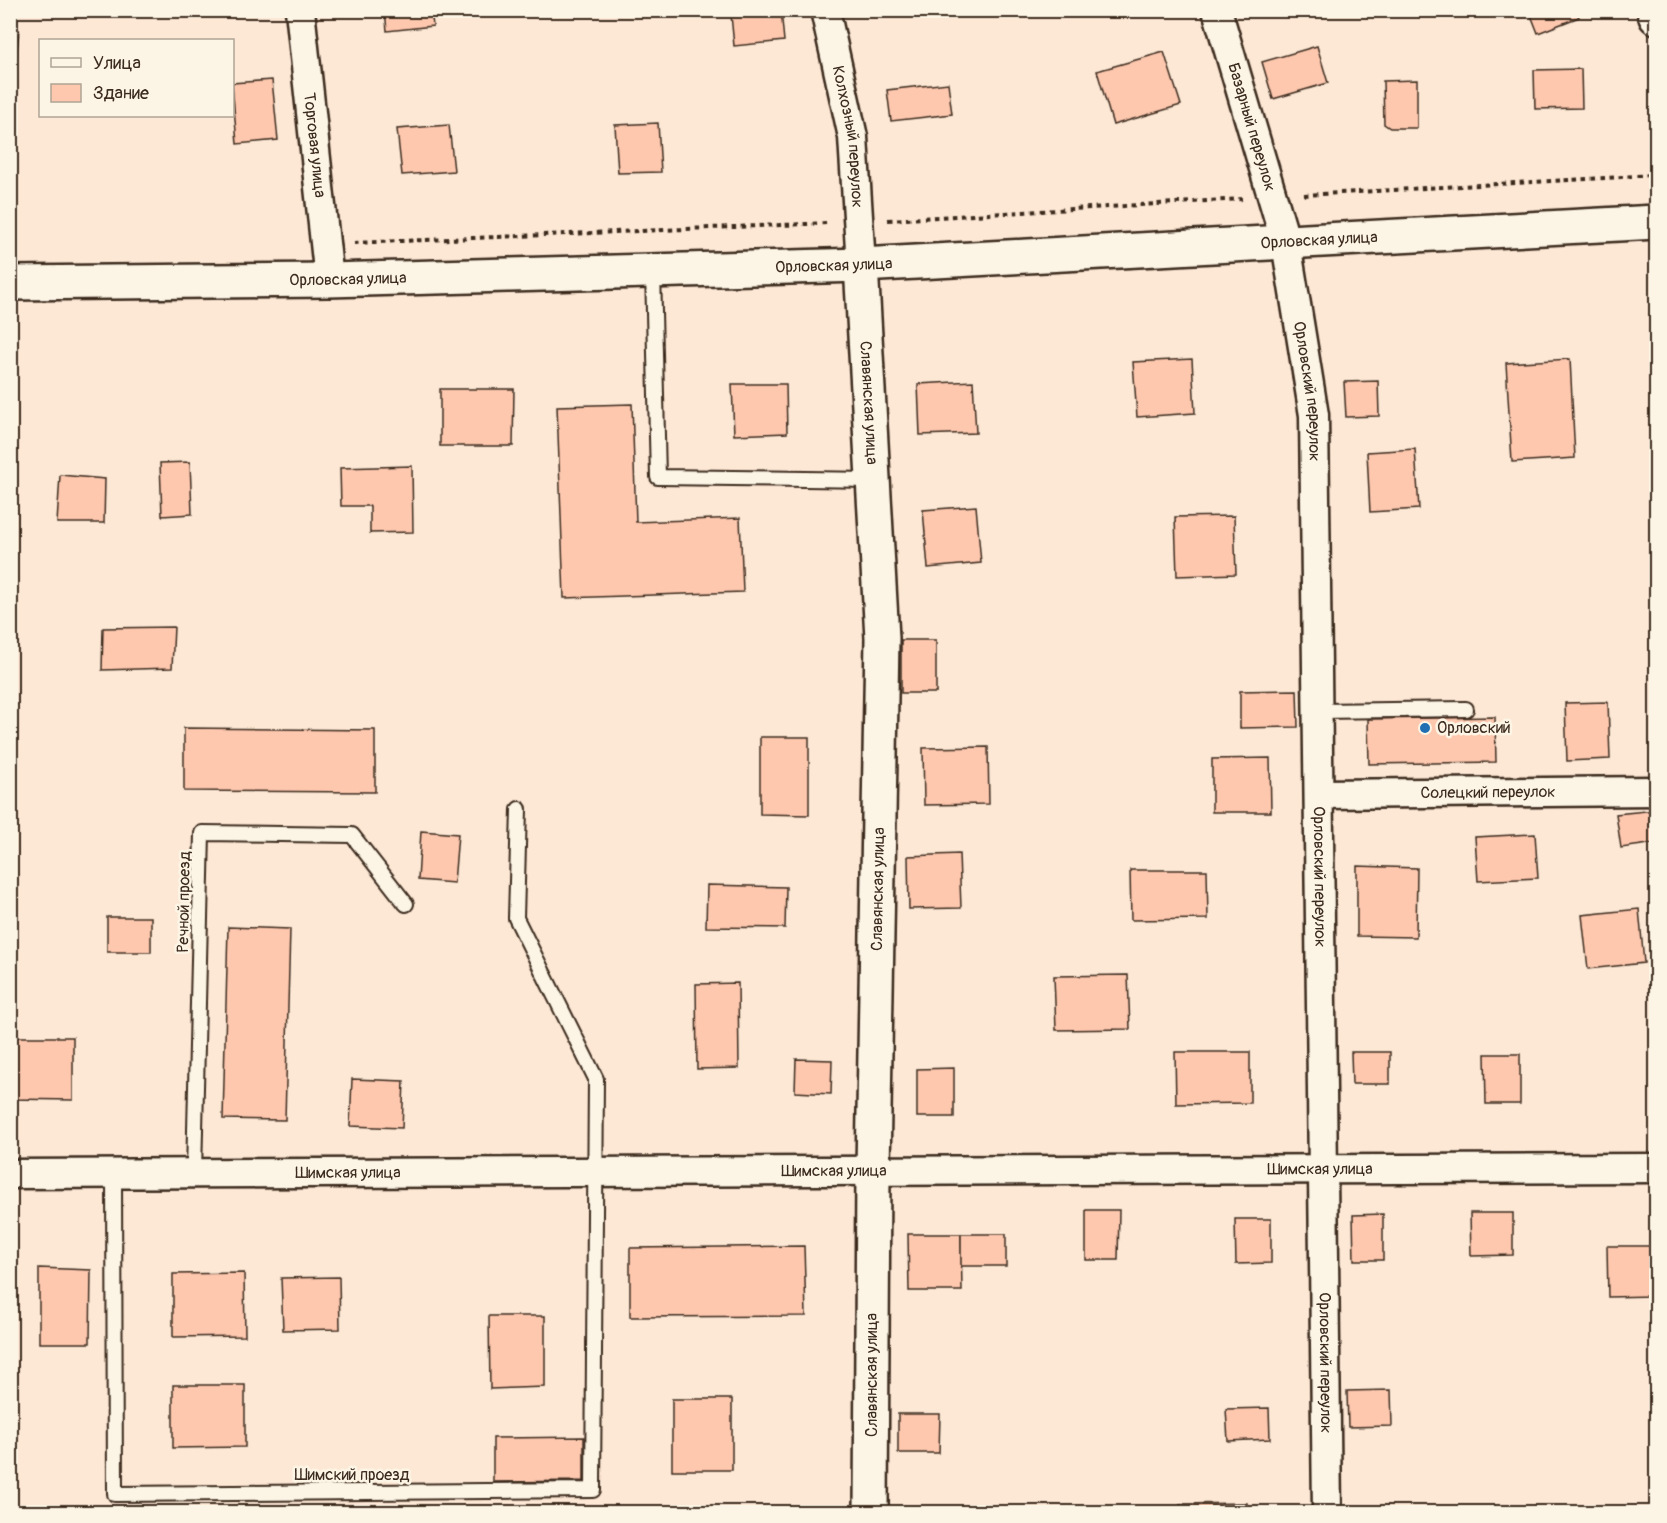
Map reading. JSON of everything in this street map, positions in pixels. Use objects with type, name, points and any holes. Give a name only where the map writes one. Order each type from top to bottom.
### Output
[{"type":"street","name":"Торговая улица","points":[[300,10],[329,280]]},
{"type":"street","name":"Колхозный переулок","points":[[825,10],[853,137],[861,265]]},
{"type":"street","name":"Базарный переулок","points":[[1217,10],[1286,243]]},
{"type":"street","points":[[1654,10],[1656,17]]},
{"type":"street","name":"Орловская улица","points":[[10,283],[329,280],[861,265],[1656,222]]},
{"type":"street","name":"Орловский переулок","points":[[1286,243],[1314,415],[1328,1512]]},
{"type":"street","name":"Славянская улица","points":[[861,265],[882,638],[873,1170],[871,1512]]},
{"type":"street","name":"Солецкий переулок","points":[[1320,794],[1656,791]]},
{"type":"street","name":"Шимская улица","points":[[10,1174],[1656,1168]]},
{"type":"lane","points":[[653,271],[658,477],[873,480]]},
{"type":"lane","points":[[1319,711],[1466,709]]},
{"type":"lane","points":[[519,809],[516,918],[596,1079],[595,1172]]},
{"type":"lane","name":"Речной проезд","points":[[194,1173],[201,833],[352,835],[406,904]]},
{"type":"lane","name":"Шимский проезд","points":[[114,1173],[115,1494],[593,1490],[595,1172]]},
{"type":"building","points":[[385,10],[431,10],[433,26],[387,31]]},
{"type":"building","points":[[781,10],[784,41],[734,46],[731,15]]},
{"type":"building","points":[[1529,10],[1576,10],[1579,17],[1538,33]]},
{"type":"building","points":[[10,29],[19,30],[14,82],[10,82]]},
{"type":"building","points":[[1317,46],[1328,83],[1273,99],[1262,62]]},
{"type":"building","points":[[1164,52],[1181,105],[1113,125],[1097,71]]},
{"type":"building","points":[[1581,69],[1582,108],[1535,109],[1534,70]]},
{"type":"building","points":[[272,80],[278,140],[237,144],[234,83]]},
{"type":"building","points":[[1417,80],[1417,128],[1390,128],[1384,124],[1383,81]]},
{"type":"building","points":[[948,83],[952,114],[891,121],[887,90]]},
{"type":"building","points":[[658,123],[661,172],[618,173],[615,125]]},
{"type":"building","points":[[449,125],[454,171],[402,175],[397,129]]},
{"type":"building","points":[[1192,359],[1195,413],[1137,417],[1133,362]]},
{"type":"building","points":[[1570,359],[1575,458],[1512,462],[1506,363]]},
{"type":"building","points":[[973,381],[976,433],[920,435],[918,384]]},
{"type":"building","points":[[1378,381],[1379,416],[1346,417],[1344,382]]},
{"type":"building","points":[[732,384],[786,384],[787,433],[734,435]]},
{"type":"building","points":[[440,389],[514,389],[513,446],[440,446]]},
{"type":"building","points":[[632,404],[636,522],[740,518],[743,592],[564,598],[557,406]]},
{"type":"building","points":[[1415,449],[1419,509],[1370,512],[1367,452]]},
{"type":"building","points":[[190,462],[192,514],[162,516],[160,463]]},
{"type":"building","points":[[412,466],[413,532],[370,533],[370,506],[341,506],[340,468]]},
{"type":"building","points":[[60,475],[105,479],[104,523],[57,523]]},
{"type":"building","points":[[976,506],[981,563],[928,568],[923,510]]},
{"type":"building","points":[[1234,516],[1236,574],[1177,576],[1175,517]]},
{"type":"building","points":[[174,627],[172,668],[102,670],[103,628]]},
{"type":"building","points":[[901,640],[936,640],[936,693],[901,693]]},
{"type":"building","points":[[1297,690],[1298,727],[1240,728],[1240,691]]},
{"type":"building","points":[[1608,702],[1610,759],[1567,761],[1565,703]]},
{"type":"building","points":[[1495,717],[1496,762],[1369,764],[1368,719]]},
{"type":"building","points":[[184,728],[375,730],[375,792],[184,791]]},
{"type":"building","points":[[760,737],[809,737],[809,815],[760,814]]},
{"type":"building","points":[[988,747],[989,804],[924,805],[923,748]]},
{"type":"building","points":[[1270,758],[1271,812],[1212,812],[1212,759]]},
{"type":"building","points":[[1656,810],[1656,843],[1621,848],[1616,814]]},
{"type":"building","points":[[421,831],[458,834],[454,883],[418,880]]},
{"type":"building","points":[[1535,834],[1538,878],[1478,881],[1475,837]]},
{"type":"building","points":[[959,854],[961,908],[909,909],[908,856]]},
{"type":"building","points":[[1357,866],[1417,868],[1416,937],[1357,936]]},
{"type":"building","points":[[1130,870],[1207,870],[1208,919],[1131,920]]},
{"type":"building","points":[[707,885],[786,887],[785,928],[706,927]]},
{"type":"building","points":[[1639,909],[1644,963],[1588,969],[1582,915]]},
{"type":"building","points":[[107,917],[151,917],[151,952],[107,952]]},
{"type":"building","points":[[228,927],[290,929],[285,1120],[223,1119]]},
{"type":"building","points":[[1128,975],[1130,1029],[1056,1030],[1054,976]]},
{"type":"building","points":[[738,983],[739,1068],[697,1069],[696,984]]},
{"type":"building","points":[[10,1037],[73,1037],[73,1100],[10,1099]]},
{"type":"building","points":[[1175,1052],[1250,1052],[1250,1103],[1176,1104]]},
{"type":"building","points":[[1351,1052],[1390,1052],[1390,1084],[1352,1084]]},
{"type":"building","points":[[1485,1054],[1520,1054],[1520,1104],[1486,1104]]},
{"type":"building","points":[[796,1059],[832,1060],[831,1094],[795,1092]]},
{"type":"building","points":[[954,1068],[954,1117],[917,1117],[917,1069]]},
{"type":"building","points":[[352,1079],[404,1081],[402,1128],[350,1126]]},
{"type":"building","points":[[1086,1210],[1119,1210],[1118,1260],[1086,1260]]},
{"type":"building","points":[[1470,1213],[1513,1213],[1513,1255],[1471,1256]]},
{"type":"building","points":[[1383,1214],[1383,1260],[1354,1260],[1353,1215]]},
{"type":"building","points":[[1235,1219],[1271,1219],[1271,1263],[1236,1264]]},
{"type":"building","points":[[908,1234],[961,1234],[962,1291],[909,1291]]},
{"type":"building","points":[[961,1234],[1006,1234],[1006,1266],[961,1266]]},
{"type":"building","points":[[804,1246],[806,1316],[630,1317],[630,1248]]},
{"type":"building","points":[[1607,1246],[1651,1246],[1652,1296],[1608,1297]]},
{"type":"building","points":[[39,1268],[91,1270],[90,1343],[39,1343]]},
{"type":"building","points":[[244,1273],[245,1336],[173,1337],[173,1274]]},
{"type":"building","points":[[339,1277],[340,1329],[283,1330],[281,1278]]},
{"type":"building","points":[[489,1316],[545,1316],[545,1387],[490,1389]]},
{"type":"building","points":[[173,1385],[245,1385],[245,1447],[173,1448]]},
{"type":"building","points":[[1391,1390],[1392,1426],[1348,1427],[1347,1391]]},
{"type":"building","points":[[672,1399],[732,1399],[732,1470],[672,1470]]},
{"type":"building","points":[[1269,1408],[1270,1439],[1228,1441],[1226,1409]]},
{"type":"building","points":[[898,1414],[940,1414],[939,1453],[898,1453]]},
{"type":"building","points":[[584,1437],[584,1481],[493,1482],[493,1438]]},
{"type":"building","points":[[1247,1503],[1247,1512],[1180,1512],[1180,1504]]},
{"type":"place","name":"Орловский","points":[[1425,728]]}]
